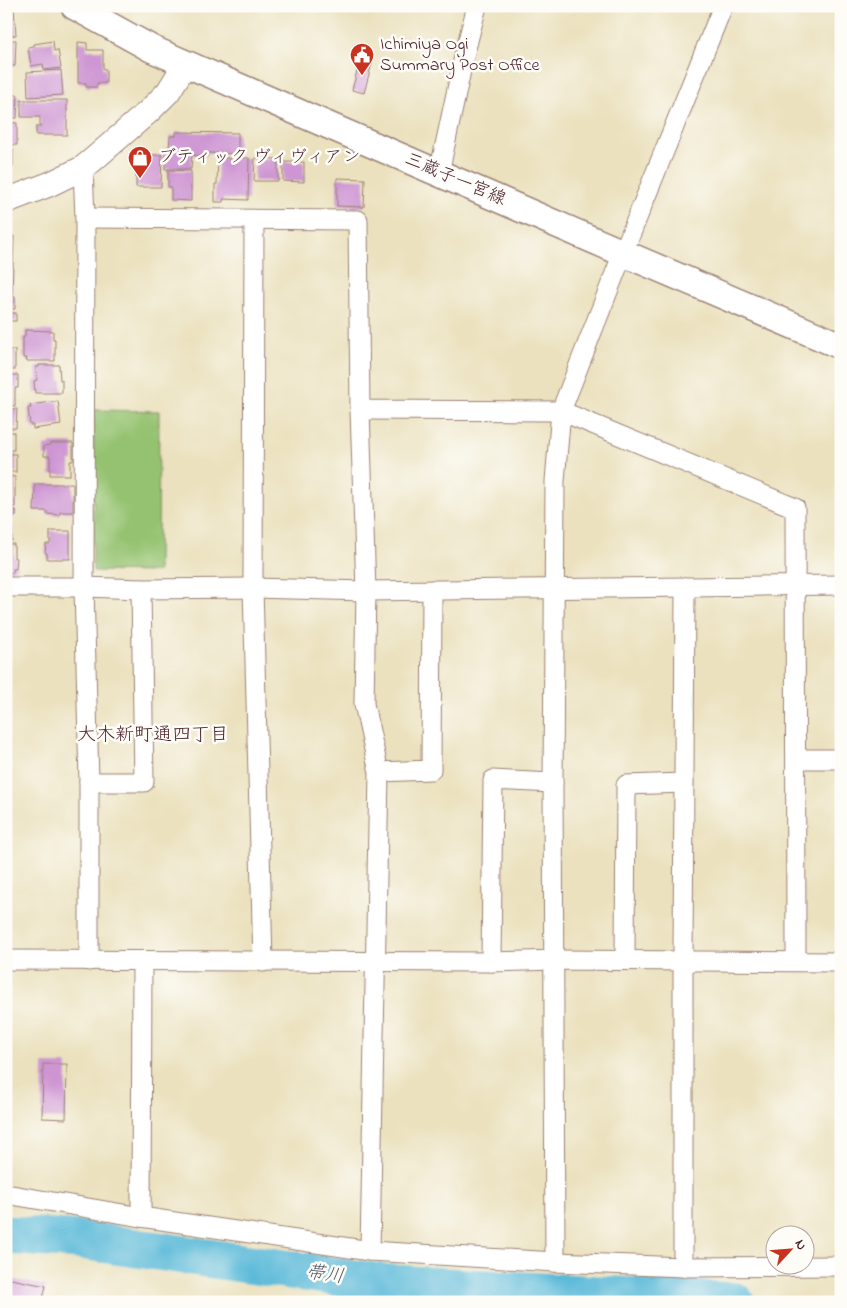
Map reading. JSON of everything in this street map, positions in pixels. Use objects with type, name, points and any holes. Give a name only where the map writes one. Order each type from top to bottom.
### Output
[{"type":"main road","name":"三蔵子一宮線","points":[[74,6],[152,49],[841,346]]},
{"type":"street","points":[[439,173],[465,52],[478,6]]},
{"type":"street","points":[[555,1262],[553,784],[555,481],[561,411],[723,6]]},
{"type":"street","points":[[6,201],[50,184],[83,168],[148,112],[168,92],[186,63]]},
{"type":"street","points":[[83,168],[85,218],[84,587],[89,782],[89,961]]},
{"type":"street","points":[[85,218],[358,220],[360,410],[366,591],[364,704],[379,772],[370,1251]]},
{"type":"street","points":[[254,220],[253,588],[263,962]]},
{"type":"street","points":[[360,410],[561,411],[795,508],[796,960]]},
{"type":"street","points":[[6,587],[253,588],[366,591],[841,585]]},
{"type":"street","points":[[683,1267],[685,587]]},
{"type":"street","points":[[89,782],[144,782],[141,589]]},
{"type":"street","points":[[379,772],[430,770],[432,590]]},
{"type":"street","points":[[796,759],[841,759]]},
{"type":"street","points":[[491,962],[492,780],[553,784]]},
{"type":"street","points":[[625,960],[626,784],[684,783]]},
{"type":"street","points":[[6,960],[491,962],[554,960],[796,960],[841,962]]},
{"type":"street","points":[[141,1217],[142,961]]},
{"type":"street","points":[[6,1194],[141,1217],[370,1251],[555,1262],[683,1267],[841,1266]]},
{"type":"green space","points":[[94,410],[159,411],[158,572],[93,571]]},
{"type":"building","points":[[6,7],[14,7],[16,35],[6,36]]},
{"type":"building","points":[[6,40],[16,40],[15,66],[6,66]]},
{"type":"building","points":[[53,41],[54,51],[58,50],[61,68],[44,70],[43,64],[31,66],[28,47],[34,46],[34,44]]},
{"type":"building","points":[[78,42],[87,43],[87,50],[103,50],[103,69],[106,69],[106,83],[97,83],[97,87],[86,87],[86,83],[78,83]]},
{"type":"building","points":[[360,60],[372,63],[364,93],[352,90]]},
{"type":"building","points":[[61,70],[63,95],[28,97],[27,72]]},
{"type":"building","points":[[6,95],[18,95],[17,118],[6,118]]},
{"type":"building","points":[[21,100],[67,100],[67,135],[36,135],[36,127],[40,127],[40,117],[21,117]]},
{"type":"building","points":[[6,122],[17,123],[17,145],[6,145]]},
{"type":"building","points":[[176,132],[238,133],[238,154],[207,153],[207,156],[192,155],[191,169],[165,169],[165,148],[169,148],[170,136],[176,136]]},
{"type":"building","points":[[6,149],[13,149],[13,166],[6,166]]},
{"type":"building","points":[[144,155],[162,155],[161,187],[136,187],[136,170],[144,170]]},
{"type":"building","points":[[218,158],[249,158],[248,200],[223,199],[223,202],[215,202]]},
{"type":"building","points":[[255,158],[278,159],[278,181],[254,181]]},
{"type":"building","points":[[283,162],[304,162],[304,182],[283,181]]},
{"type":"building","points":[[168,170],[191,171],[191,201],[171,200],[171,187],[168,187]]},
{"type":"building","points":[[337,178],[365,179],[364,207],[337,206]]},
{"type":"building","points":[[6,236],[14,236],[12,294],[6,294]]},
{"type":"building","points":[[9,296],[15,297],[15,309],[8,309]]},
{"type":"building","points":[[6,313],[16,313],[16,321],[6,321]]},
{"type":"building","points":[[25,330],[53,331],[55,361],[26,361],[27,358],[23,358]]},
{"type":"building","points":[[6,350],[15,350],[15,370],[6,370]]},
{"type":"building","points":[[39,365],[59,365],[62,393],[35,393],[36,367],[39,367]]},
{"type":"building","points":[[6,375],[18,375],[18,388],[15,388],[15,406],[6,405]]},
{"type":"building","points":[[58,401],[61,425],[33,429],[33,425],[30,425],[28,408],[31,408],[30,405]]},
{"type":"building","points":[[6,409],[17,409],[16,428],[6,428]]},
{"type":"building","points":[[6,432],[14,432],[14,450],[6,450]]},
{"type":"building","points":[[50,443],[73,443],[73,461],[70,461],[70,475],[50,475],[50,456],[44,456],[44,446],[50,445]]},
{"type":"building","points":[[6,454],[16,454],[16,472],[6,472]]},
{"type":"building","points":[[6,476],[15,477],[15,507],[6,507]]},
{"type":"building","points":[[35,484],[73,484],[73,512],[60,512],[60,515],[47,514],[47,511],[34,511]]},
{"type":"building","points":[[6,510],[16,510],[16,516],[12,516],[12,541],[6,541]]},
{"type":"building","points":[[50,531],[70,531],[70,559],[47,559],[47,553],[45,553],[46,544],[50,544]]},
{"type":"building","points":[[6,544],[14,544],[14,558],[17,558],[16,569],[13,569],[13,573],[6,573]]},
{"type":"building","points":[[43,1064],[67,1064],[66,1119],[42,1118]]},
{"type":"building","points":[[6,1278],[46,1286],[42,1302],[6,1302]]},
{"type":"waterway","name":"帯川","points":[[6,1235],[80,1240],[389,1284],[735,1302]]},
{"type":"place","name":"Ichimiya Ogi Summary Post Office","points":[[362,76]]},
{"type":"place","name":"ブティック ヴィヴィアン","points":[[140,179]]},
{"type":"district","name":"大木新町通四丁目","points":[[153,735]]}]
